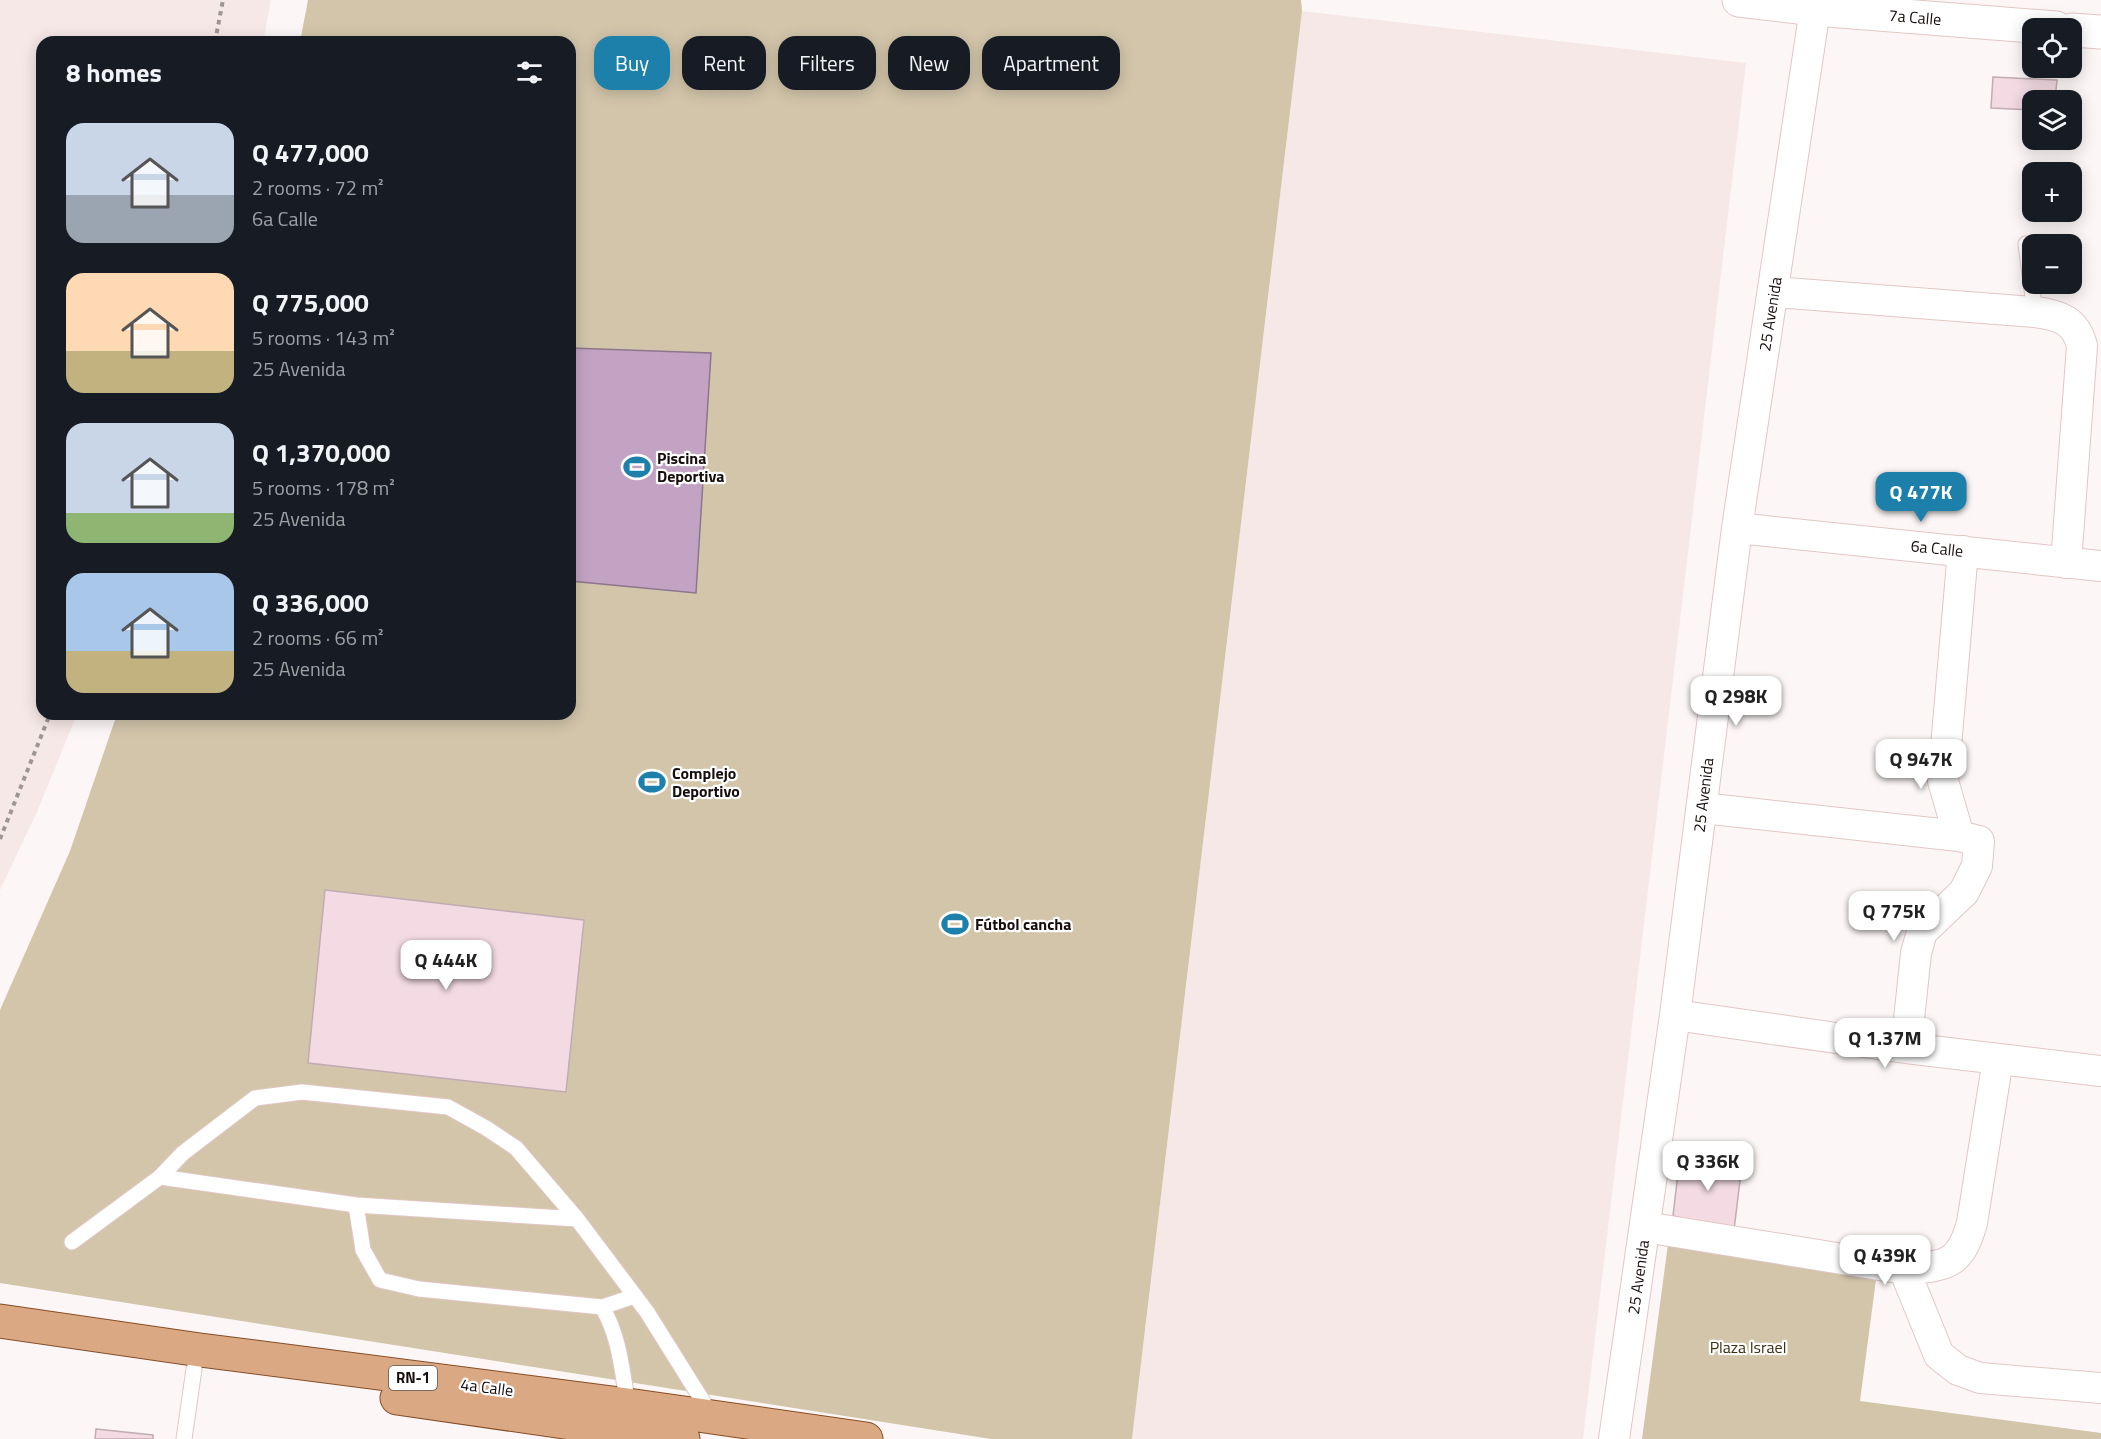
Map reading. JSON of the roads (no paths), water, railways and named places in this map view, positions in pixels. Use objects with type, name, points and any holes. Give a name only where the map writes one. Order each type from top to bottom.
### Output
[{"type":"main road","name":"7a Calle","points":[[1739,0],[1818,3],[2022,24]]},
{"type":"main road","points":[[2082,31],[2101,32]]},
{"type":"main road","name":"4a Calle","points":[[0,1321],[200,1350],[627,1406],[826,1436],[866,1439]]},
{"type":"main road","name":"4a Calle","points":[[0,1342],[646,1436],[683,1439]]},
{"type":"street","name":"25 Avenida","points":[[1614,1439],[1675,1015],[1737,528],[1818,3]]},
{"type":"street","points":[[1774,292],[2035,312],[2052,314],[2067,321],[2079,333],[2082,346],[2066,563]]},
{"type":"street","name":"6a Calle","points":[[1737,528],[2101,566]]},
{"type":"street","points":[[1959,836],[1943,781],[1963,551]]},
{"type":"street","points":[[1702,808],[1959,836],[1979,841],[1977,866],[1964,892],[1922,932],[1916,953],[1906,1048]]},
{"type":"street","points":[[1675,1015],[1906,1048],[2101,1071]]},
{"type":"street","points":[[1645,1227],[1905,1269],[1931,1268],[1951,1262],[1967,1243],[1972,1223],[1998,1059]]},
{"type":"street","points":[[1905,1269],[1939,1355],[1958,1370],[1980,1378],[2101,1388]]},
{"type":"lane","points":[[2033,294],[2035,312]]},
{"type":"lane","points":[[72,1242],[160,1177],[183,1153],[255,1098],[302,1092],[448,1107],[516,1148],[577,1219],[659,1331],[713,1419]]},
{"type":"lane","points":[[160,1177],[356,1205],[577,1219]]},
{"type":"lane","points":[[356,1205],[363,1250],[380,1280],[419,1289],[602,1307],[635,1296]]},
{"type":"lane","points":[[602,1307],[609,1319],[617,1345],[627,1406]]},
{"type":"lane","points":[[184,1439],[194,1369]]},
{"type":"place","name":"Piscina Deportiva","points":[[637,467]]},
{"type":"place","name":"Complejo Deportivo","points":[[652,782]]},
{"type":"place","name":"Fútbol cancha","points":[[955,924]]},
{"type":"park label","name":"Plaza Israel","points":[[1748,1347]]}]
